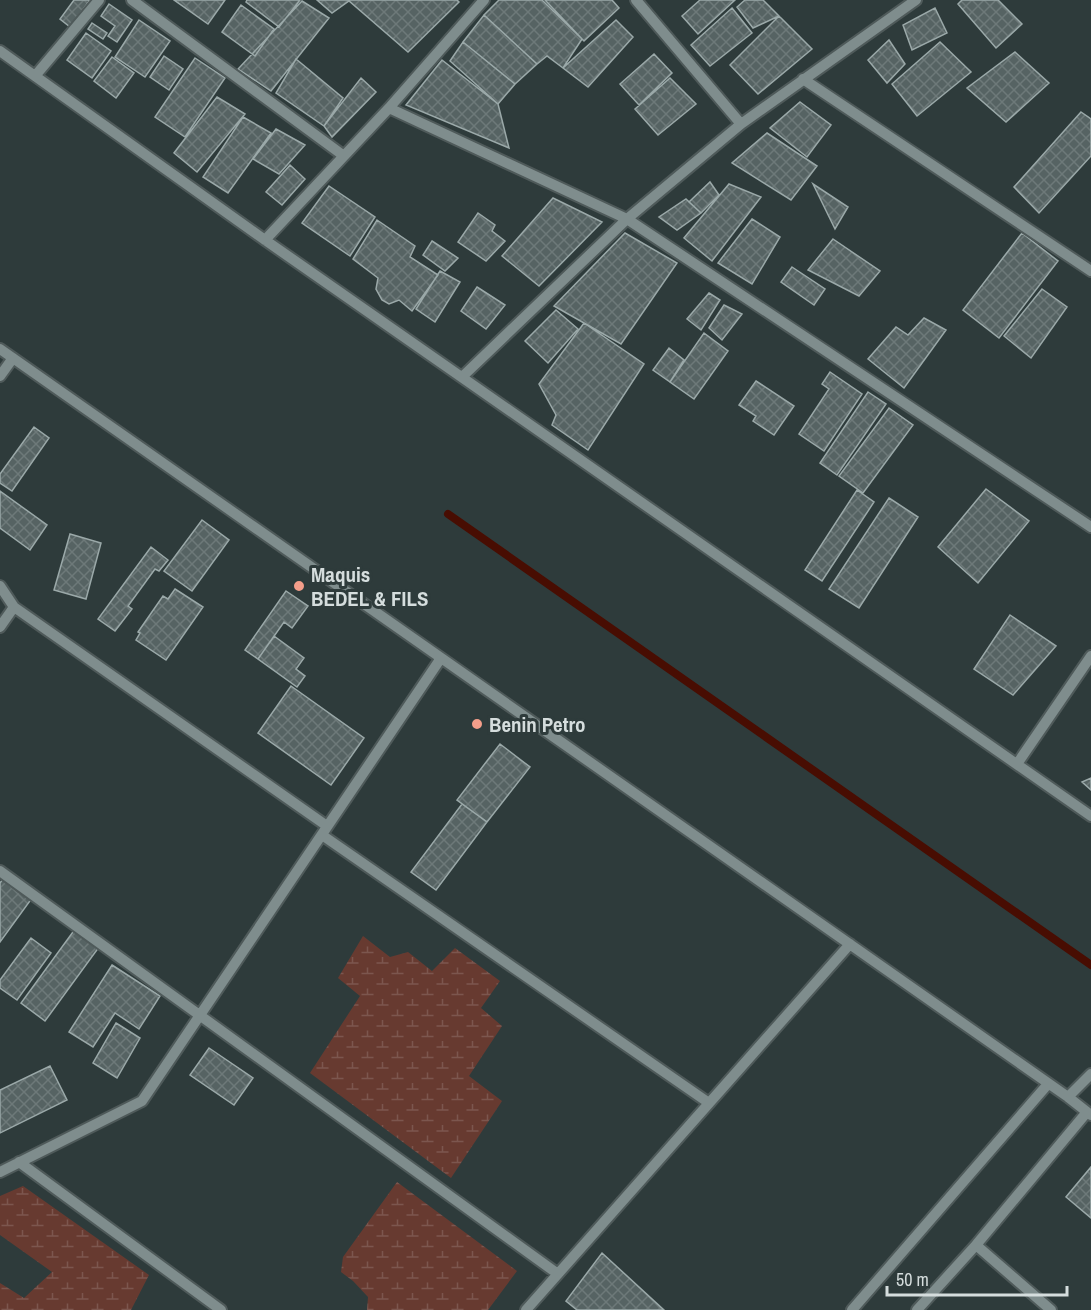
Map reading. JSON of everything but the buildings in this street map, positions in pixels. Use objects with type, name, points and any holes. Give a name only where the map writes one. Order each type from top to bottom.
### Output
[{"type":"street","points":[[35,76],[99,0]]},
{"type":"street","points":[[132,0],[344,156]]},
{"type":"street","points":[[636,0],[741,124]]},
{"type":"street","points":[[894,0],[902,9]]},
{"type":"street","points":[[462,377],[627,219],[741,124],[916,0]]},
{"type":"street","points":[[265,240],[389,108],[478,2]]},
{"type":"street","points":[[0,51],[265,240],[1091,816]]},
{"type":"street","points":[[803,79],[1091,271]]},
{"type":"street","points":[[389,108],[627,219],[1091,527]]},
{"type":"street","points":[[0,349],[1089,1113],[917,1310]]},
{"type":"street","points":[[0,376],[13,358]]},
{"type":"street","points":[[0,586],[14,607],[709,1103]]},
{"type":"street","points":[[0,627],[14,607]]},
{"type":"street","points":[[1017,764],[1091,656]]},
{"type":"street","points":[[0,1172],[142,1101],[441,658]]},
{"type":"street","points":[[0,872],[558,1274]]},
{"type":"street","points":[[526,1310],[850,944]]},
{"type":"street","points":[[1068,1097],[1091,1074]]},
{"type":"street","points":[[852,1310],[1048,1083]]},
{"type":"street","points":[[19,1162],[221,1310]]},
{"type":"street","points":[[976,1245],[1051,1310]]},
{"type":"green space","points":[[363,936],[390,957],[408,952],[432,971],[455,948],[500,981],[481,1008],[502,1026],[469,1076],[502,1101],[451,1178],[310,1073],[360,996],[338,978]]},
{"type":"green space","points":[[397,1182],[517,1271],[488,1310],[367,1310],[368,1297],[341,1272],[343,1257]]},
{"type":"green space","points":[[23,1186],[149,1275],[131,1310],[0,1310],[0,1283],[24,1298],[52,1272],[0,1235],[0,1196]]},
{"type":"waterway","points":[[448,514],[1091,965]]},
{"type":"place","name":"Maquis BEDEL & FILS","points":[[299,586]]},
{"type":"place","name":"Benin Petro","points":[[477,724]]}]
